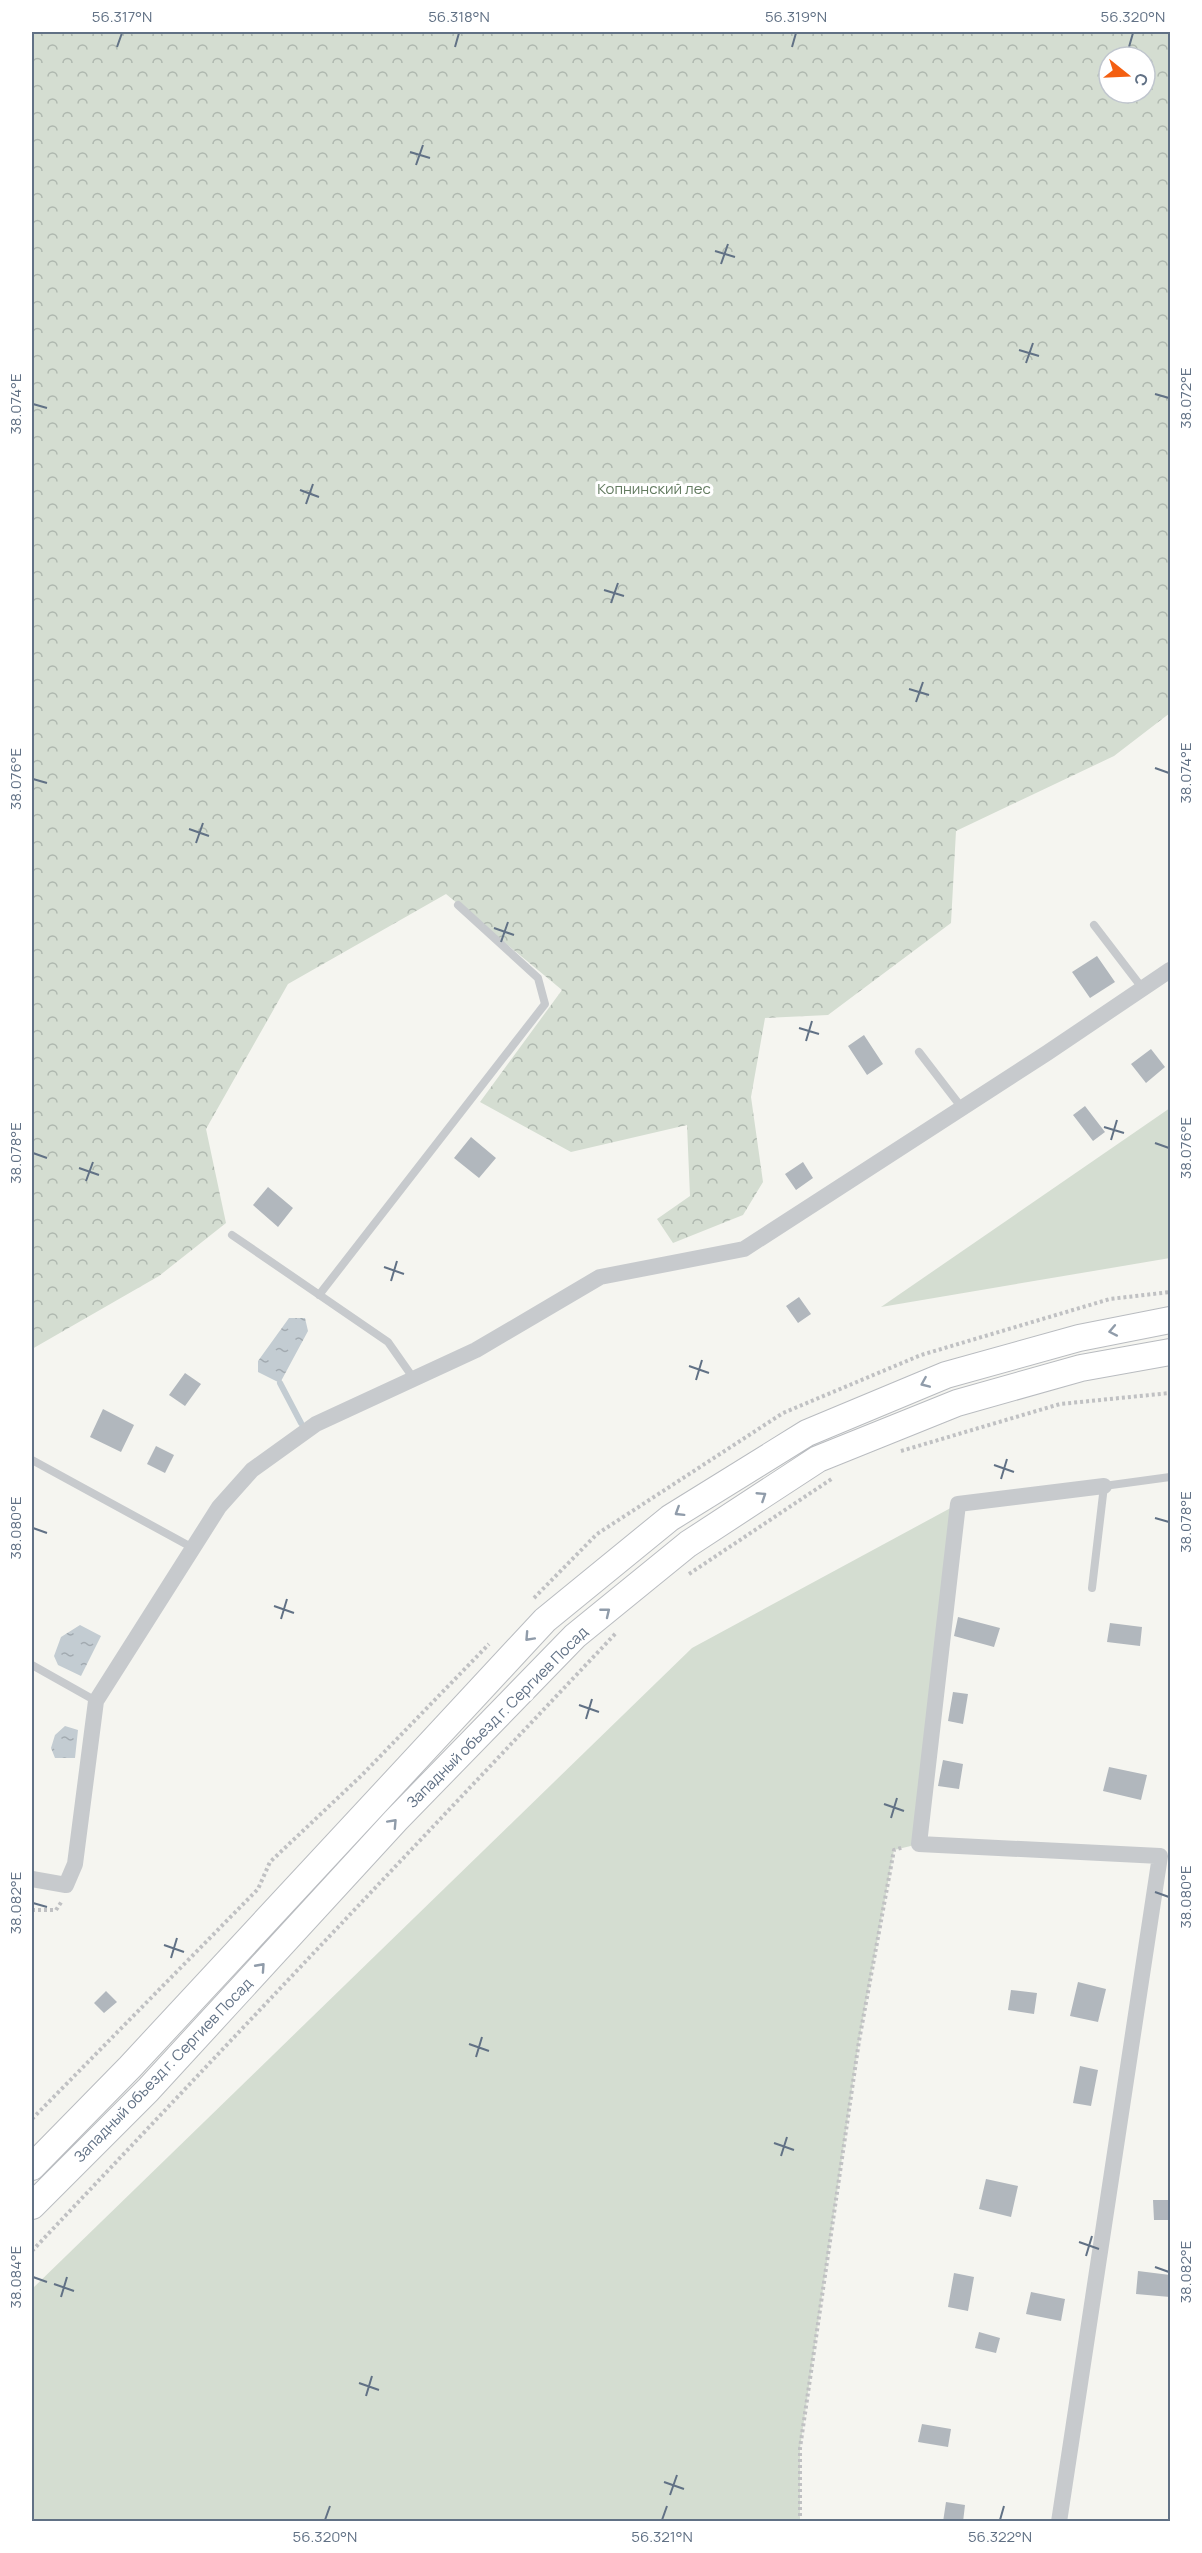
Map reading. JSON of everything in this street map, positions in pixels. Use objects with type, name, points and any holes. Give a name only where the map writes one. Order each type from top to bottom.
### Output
[{"type":"main road","name":"Западный объезд г. Сергиев Посад","points":[[32,2167],[130,2067],[545,1620],[670,1518],[807,1432],[946,1375],[1079,1338],[1170,1320]]},
{"type":"main road","name":"Западный объезд г. Сергиев Посад","points":[[32,2206],[148,2090],[396,1820],[575,1636],[688,1544],[818,1459],[957,1403],[1081,1368],[1170,1352]]},
{"type":"street","points":[[32,1879],[66,1885],[75,1864],[96,1701],[219,1507],[252,1470],[316,1424],[476,1350],[600,1277],[744,1249],[1170,970]]},
{"type":"street","points":[[1059,2522],[1160,1856],[919,1844],[958,1504],[1104,1486]]},
{"type":"lane","points":[[319,1295],[545,1004],[538,978],[458,905]]},
{"type":"lane","points":[[1094,925],[1143,989]]},
{"type":"lane","points":[[919,1052],[962,1108]]},
{"type":"lane","points":[[232,1235],[388,1342],[414,1378]]},
{"type":"lane","points":[[32,1460],[193,1548]]},
{"type":"lane","points":[[1092,1588],[1104,1486],[1170,1477]]},
{"type":"lane","points":[[32,1665],[96,1701]]},
{"type":"path","points":[[895,1453],[1060,1404],[1170,1393]]},
{"type":"path","points":[[683,1578],[841,1473]]},
{"type":"path","points":[[32,2251],[619,1630]]},
{"type":"path","points":[[800,2522],[800,2448],[859,2041],[894,1850],[919,1844]]},
{"type":"path","points":[[32,1910],[56,1910],[65,1896],[66,1885]]},
{"type":"path","points":[[32,2119],[137,2011]]},
{"type":"green space","name":"Копнинский лес","points":[[32,32],[1170,32],[1170,713],[1114,756],[956,831],[951,923],[828,1015],[765,1018],[751,1097],[763,1182],[743,1215],[673,1243],[657,1219],[690,1196],[687,1125],[571,1152],[480,1102],[562,990],[446,894],[288,984],[206,1129],[226,1223],[159,1276],[32,1349]]},
{"type":"green space","points":[[1170,1108],[1170,1258],[881,1307]]},
{"type":"green space","points":[[958,1504],[919,1844],[894,1850],[859,2041],[800,2448],[800,2521],[32,2522],[32,2289],[692,1648]]},
{"type":"water","points":[[289,1318],[305,1318],[308,1331],[280,1383],[258,1372],[258,1361]]},
{"type":"water","points":[[80,1625],[101,1636],[81,1676],[58,1665],[54,1656],[61,1637]]},
{"type":"water","points":[[65,1726],[78,1730],[75,1758],[55,1758],[51,1748],[55,1735]]},
{"type":"building","points":[[1097,956],[1115,982],[1090,998],[1072,972]]},
{"type":"building","points":[[864,1035],[883,1064],[867,1075],[848,1046]]},
{"type":"building","points":[[1151,1049],[1165,1067],[1146,1083],[1131,1064]]},
{"type":"building","points":[[1085,1106],[1105,1132],[1093,1141],[1073,1115]]},
{"type":"building","points":[[471,1137],[496,1158],[479,1178],[454,1158]]},
{"type":"building","points":[[803,1162],[813,1178],[796,1190],[785,1174]]},
{"type":"building","points":[[268,1187],[293,1208],[278,1227],[253,1205]]},
{"type":"building","points":[[799,1297],[811,1314],[798,1323],[786,1306]]},
{"type":"building","points":[[185,1373],[201,1384],[185,1406],[169,1395]]},
{"type":"building","points":[[103,1409],[134,1425],[121,1452],[90,1437]]},
{"type":"building","points":[[156,1446],[174,1455],[165,1473],[147,1464]]},
{"type":"building","points":[[958,1617],[1000,1628],[994,1647],[954,1636]]},
{"type":"building","points":[[1110,1623],[1142,1627],[1140,1646],[1107,1642]]},
{"type":"building","points":[[953,1692],[968,1694],[963,1724],[948,1721]]},
{"type":"building","points":[[943,1760],[963,1764],[959,1789],[938,1786]]},
{"type":"building","points":[[1109,1767],[1147,1775],[1141,1800],[1103,1791]]},
{"type":"building","points":[[1078,1982],[1106,1989],[1098,2022],[1070,2016]]},
{"type":"building","points":[[1011,1990],[1037,1993],[1034,2014],[1008,2010]]},
{"type":"building","points":[[106,1991],[117,2002],[104,2013],[94,2003]]},
{"type":"building","points":[[1080,2066],[1098,2070],[1091,2106],[1073,2103]]},
{"type":"building","points":[[986,2179],[1018,2186],[1011,2217],[979,2209]]},
{"type":"building","points":[[1153,2200],[1170,2200],[1170,2220],[1154,2220]]},
{"type":"building","points":[[1138,2271],[1170,2275],[1170,2297],[1136,2294]]},
{"type":"building","points":[[954,2273],[974,2277],[968,2311],[948,2307]]},
{"type":"building","points":[[1031,2292],[1065,2299],[1061,2321],[1026,2314]]},
{"type":"building","points":[[979,2332],[1000,2338],[996,2353],[975,2348]]},
{"type":"building","points":[[922,2424],[951,2429],[948,2447],[918,2442]]},
{"type":"building","points":[[946,2502],[965,2505],[963,2522],[943,2522]]},
{"type":"waterway","points":[[280,1383],[301,1423]]}]
